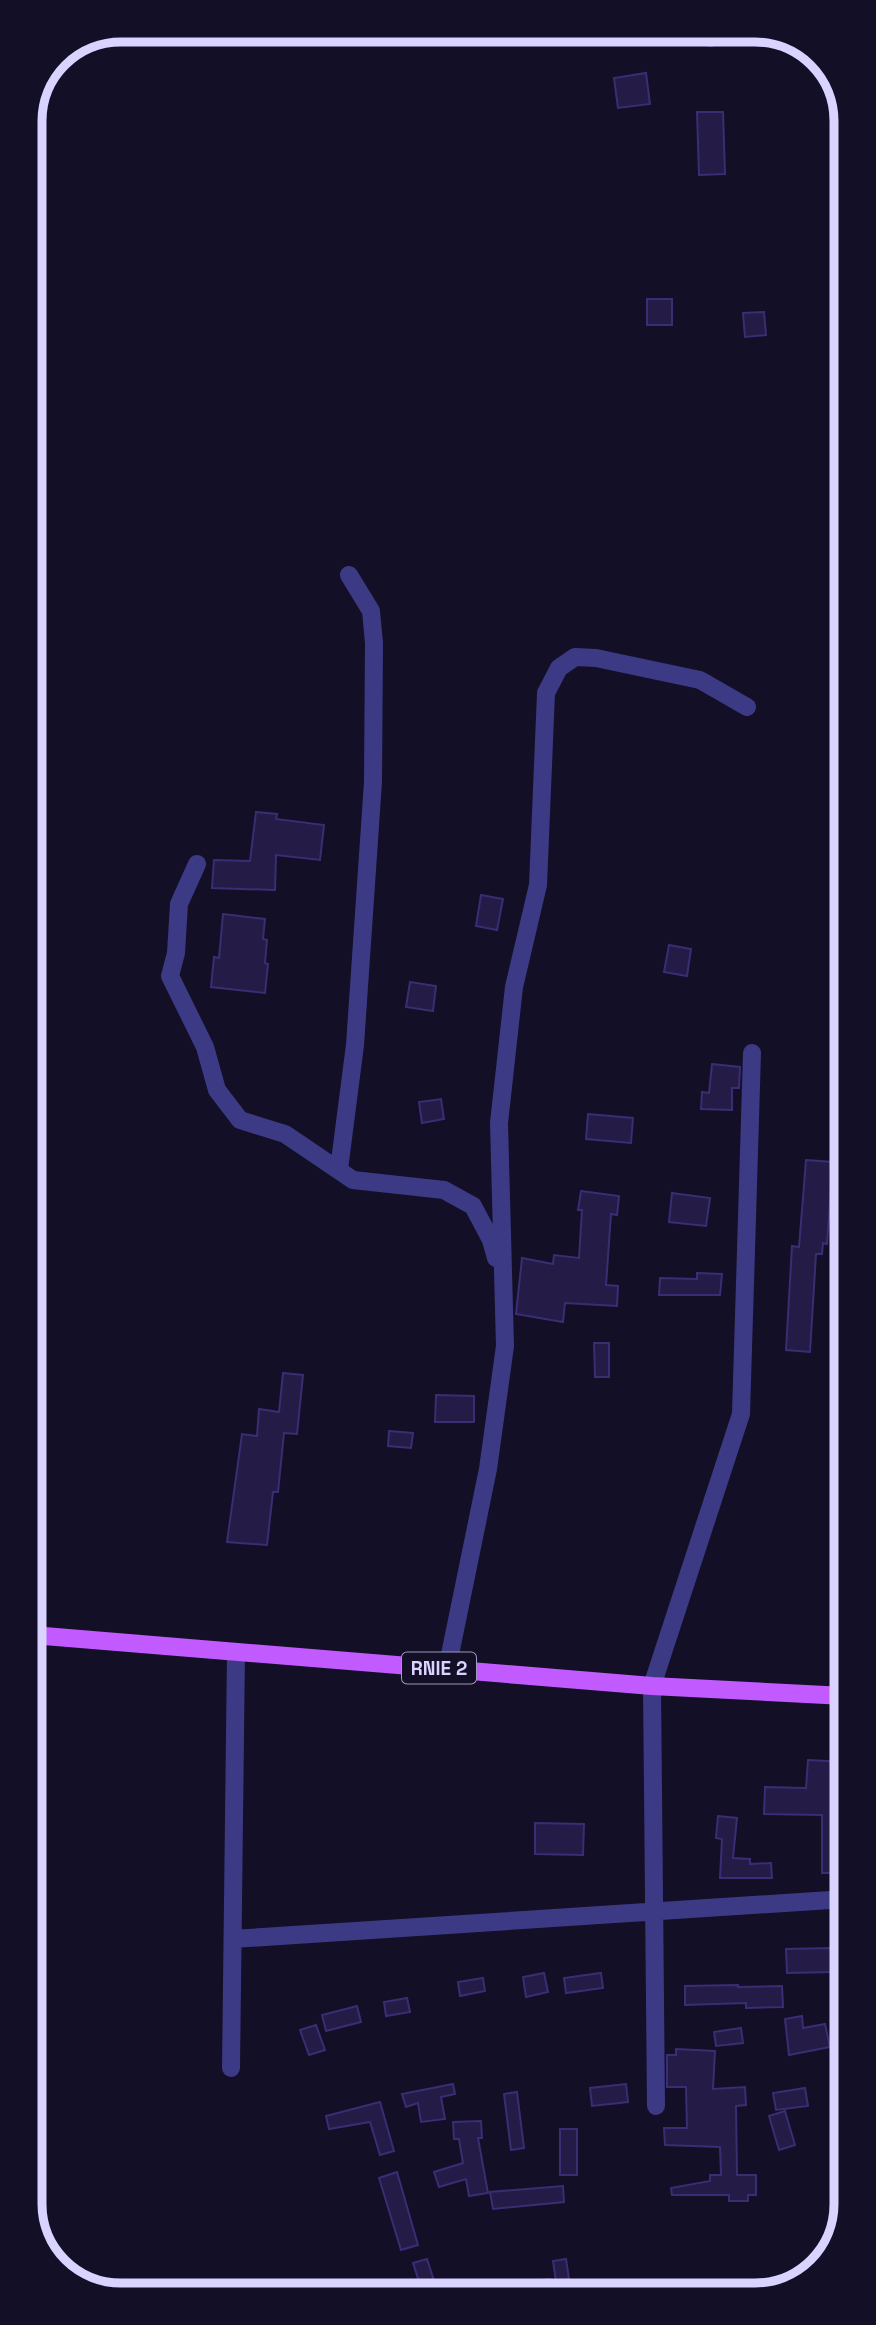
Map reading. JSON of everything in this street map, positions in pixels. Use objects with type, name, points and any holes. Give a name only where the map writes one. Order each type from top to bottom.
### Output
[{"type":"main road","name":"RNIE 2","points":[[42,1636],[652,1686],[834,1695]]},
{"type":"street","points":[[338,1169],[355,1045],[373,782],[374,643],[371,611],[349,575]]},
{"type":"street","points":[[447,1669],[488,1469],[505,1346],[499,1123],[514,987],[538,885],[546,693],[559,668],[575,657],[596,658],[700,680],[747,706]]},
{"type":"street","points":[[197,864],[178,904],[176,953],[170,976],[205,1047],[217,1090],[240,1120],[285,1134],[353,1180],[444,1190],[473,1206],[491,1240],[502,1278]]},
{"type":"street","points":[[656,2106],[652,1686],[741,1414],[752,1053]]},
{"type":"street","points":[[231,2068],[236,1652]]},
{"type":"street","points":[[233,1939],[834,1900]]},
{"type":"building","points":[[646,73],[650,104],[618,108],[614,78]]},
{"type":"building","points":[[697,112],[723,112],[725,174],[699,175]]},
{"type":"building","points":[[647,299],[672,299],[672,325],[647,325]]},
{"type":"building","points":[[764,312],[766,335],[745,337],[743,313]]},
{"type":"building","points":[[256,812],[277,814],[276,819],[324,825],[320,860],[276,855],[275,890],[212,888],[214,860],[250,861]]},
{"type":"building","points":[[481,895],[503,899],[497,930],[476,926]]},
{"type":"building","points":[[223,914],[265,919],[263,939],[267,940],[265,963],[268,964],[265,993],[211,987],[214,957],[219,958]]},
{"type":"building","points":[[669,945],[691,949],[687,976],[664,972]]},
{"type":"building","points":[[410,982],[436,986],[433,1011],[406,1007]]},
{"type":"building","points":[[712,1064],[740,1067],[739,1088],[732,1088],[732,1110],[701,1109],[702,1092],[709,1093]]},
{"type":"building","points":[[441,1099],[444,1119],[422,1123],[419,1102]]},
{"type":"building","points":[[588,1114],[633,1118],[631,1143],[586,1139]]},
{"type":"building","points":[[806,1160],[833,1162],[827,1244],[823,1243],[822,1254],[816,1254],[810,1352],[786,1350],[792,1246],[799,1247]]},
{"type":"building","points":[[581,1191],[619,1196],[617,1215],[611,1214],[606,1285],[618,1286],[617,1306],[565,1303],[563,1322],[516,1314],[522,1258],[553,1264],[554,1255],[579,1258],[582,1210],[578,1210]]},
{"type":"building","points":[[672,1193],[710,1198],[706,1226],[669,1222]]},
{"type":"building","points":[[697,1273],[722,1274],[720,1295],[659,1295],[660,1278],[697,1279]]},
{"type":"building","points":[[594,1343],[609,1343],[609,1377],[595,1377]]},
{"type":"building","points":[[283,1373],[303,1375],[297,1434],[284,1433],[278,1492],[273,1492],[267,1545],[227,1542],[242,1434],[257,1436],[259,1409],[279,1412]]},
{"type":"building","points":[[436,1395],[474,1396],[474,1422],[435,1422]]},
{"type":"building","points":[[389,1431],[413,1433],[411,1448],[388,1446]]},
{"type":"building","points":[[808,1760],[834,1761],[834,1873],[822,1873],[822,1815],[764,1814],[765,1787],[806,1788]]},
{"type":"building","points":[[718,1816],[737,1818],[733,1858],[750,1859],[750,1864],[771,1863],[772,1878],[720,1878],[722,1839],[716,1838]]},
{"type":"building","points":[[535,1823],[584,1824],[583,1855],[535,1854]]},
{"type":"building","points":[[831,1948],[832,1972],[787,1973],[786,1949]]},
{"type":"building","points":[[544,1973],[548,1992],[526,1997],[523,1977]]},
{"type":"building","points":[[601,1973],[603,1988],[566,1993],[564,1978]]},
{"type":"building","points":[[483,1978],[485,1991],[460,1996],[458,1982]]},
{"type":"building","points":[[685,1986],[782,1986],[783,2007],[746,2008],[746,2003],[685,2005]]},
{"type":"building","points":[[407,1998],[410,2012],[386,2016],[384,2002]]},
{"type":"building","points":[[357,2006],[361,2022],[326,2031],[322,2015]]},
{"type":"building","points":[[802,2016],[803,2028],[825,2024],[830,2047],[789,2055],[785,2019]]},
{"type":"building","points":[[316,2025],[325,2050],[309,2055],[300,2030]]},
{"type":"building","points":[[741,2028],[743,2043],[716,2046],[714,2032]]},
{"type":"building","points":[[676,2049],[715,2051],[713,2089],[745,2087],[746,2105],[736,2106],[737,2175],[756,2175],[756,2195],[748,2195],[748,2201],[729,2201],[729,2195],[672,2195],[671,2188],[710,2181],[710,2175],[721,2175],[720,2147],[665,2145],[664,2128],[687,2128],[686,2087],[667,2087],[667,2055],[676,2055]]},
{"type":"building","points":[[453,2084],[455,2094],[441,2097],[445,2119],[421,2122],[418,2103],[406,2107],[402,2094]]},
{"type":"building","points":[[626,2084],[628,2102],[592,2106],[590,2088]]},
{"type":"building","points":[[805,2088],[808,2106],[776,2110],[773,2093]]},
{"type":"building","points":[[517,2092],[524,2148],[511,2150],[504,2094]]},
{"type":"building","points":[[380,2102],[394,2151],[380,2155],[370,2122],[329,2129],[326,2116]]},
{"type":"building","points":[[785,2111],[795,2145],[779,2150],[769,2116]]},
{"type":"building","points":[[481,2121],[482,2138],[478,2138],[488,2193],[469,2196],[466,2179],[439,2187],[434,2172],[463,2163],[459,2139],[454,2139],[453,2122]]},
{"type":"building","points":[[560,2129],[577,2129],[577,2175],[560,2175]]},
{"type":"building","points":[[397,2172],[418,2245],[401,2250],[379,2178]]},
{"type":"building","points":[[563,2186],[564,2202],[493,2209],[490,2192]]},
{"type":"building","points":[[427,2259],[435,2283],[419,2283],[413,2263]]},
{"type":"building","points":[[566,2259],[569,2279],[556,2281],[553,2261]]},
{"type":"building","points":[[549,2279],[550,2283],[522,2283]]}]
